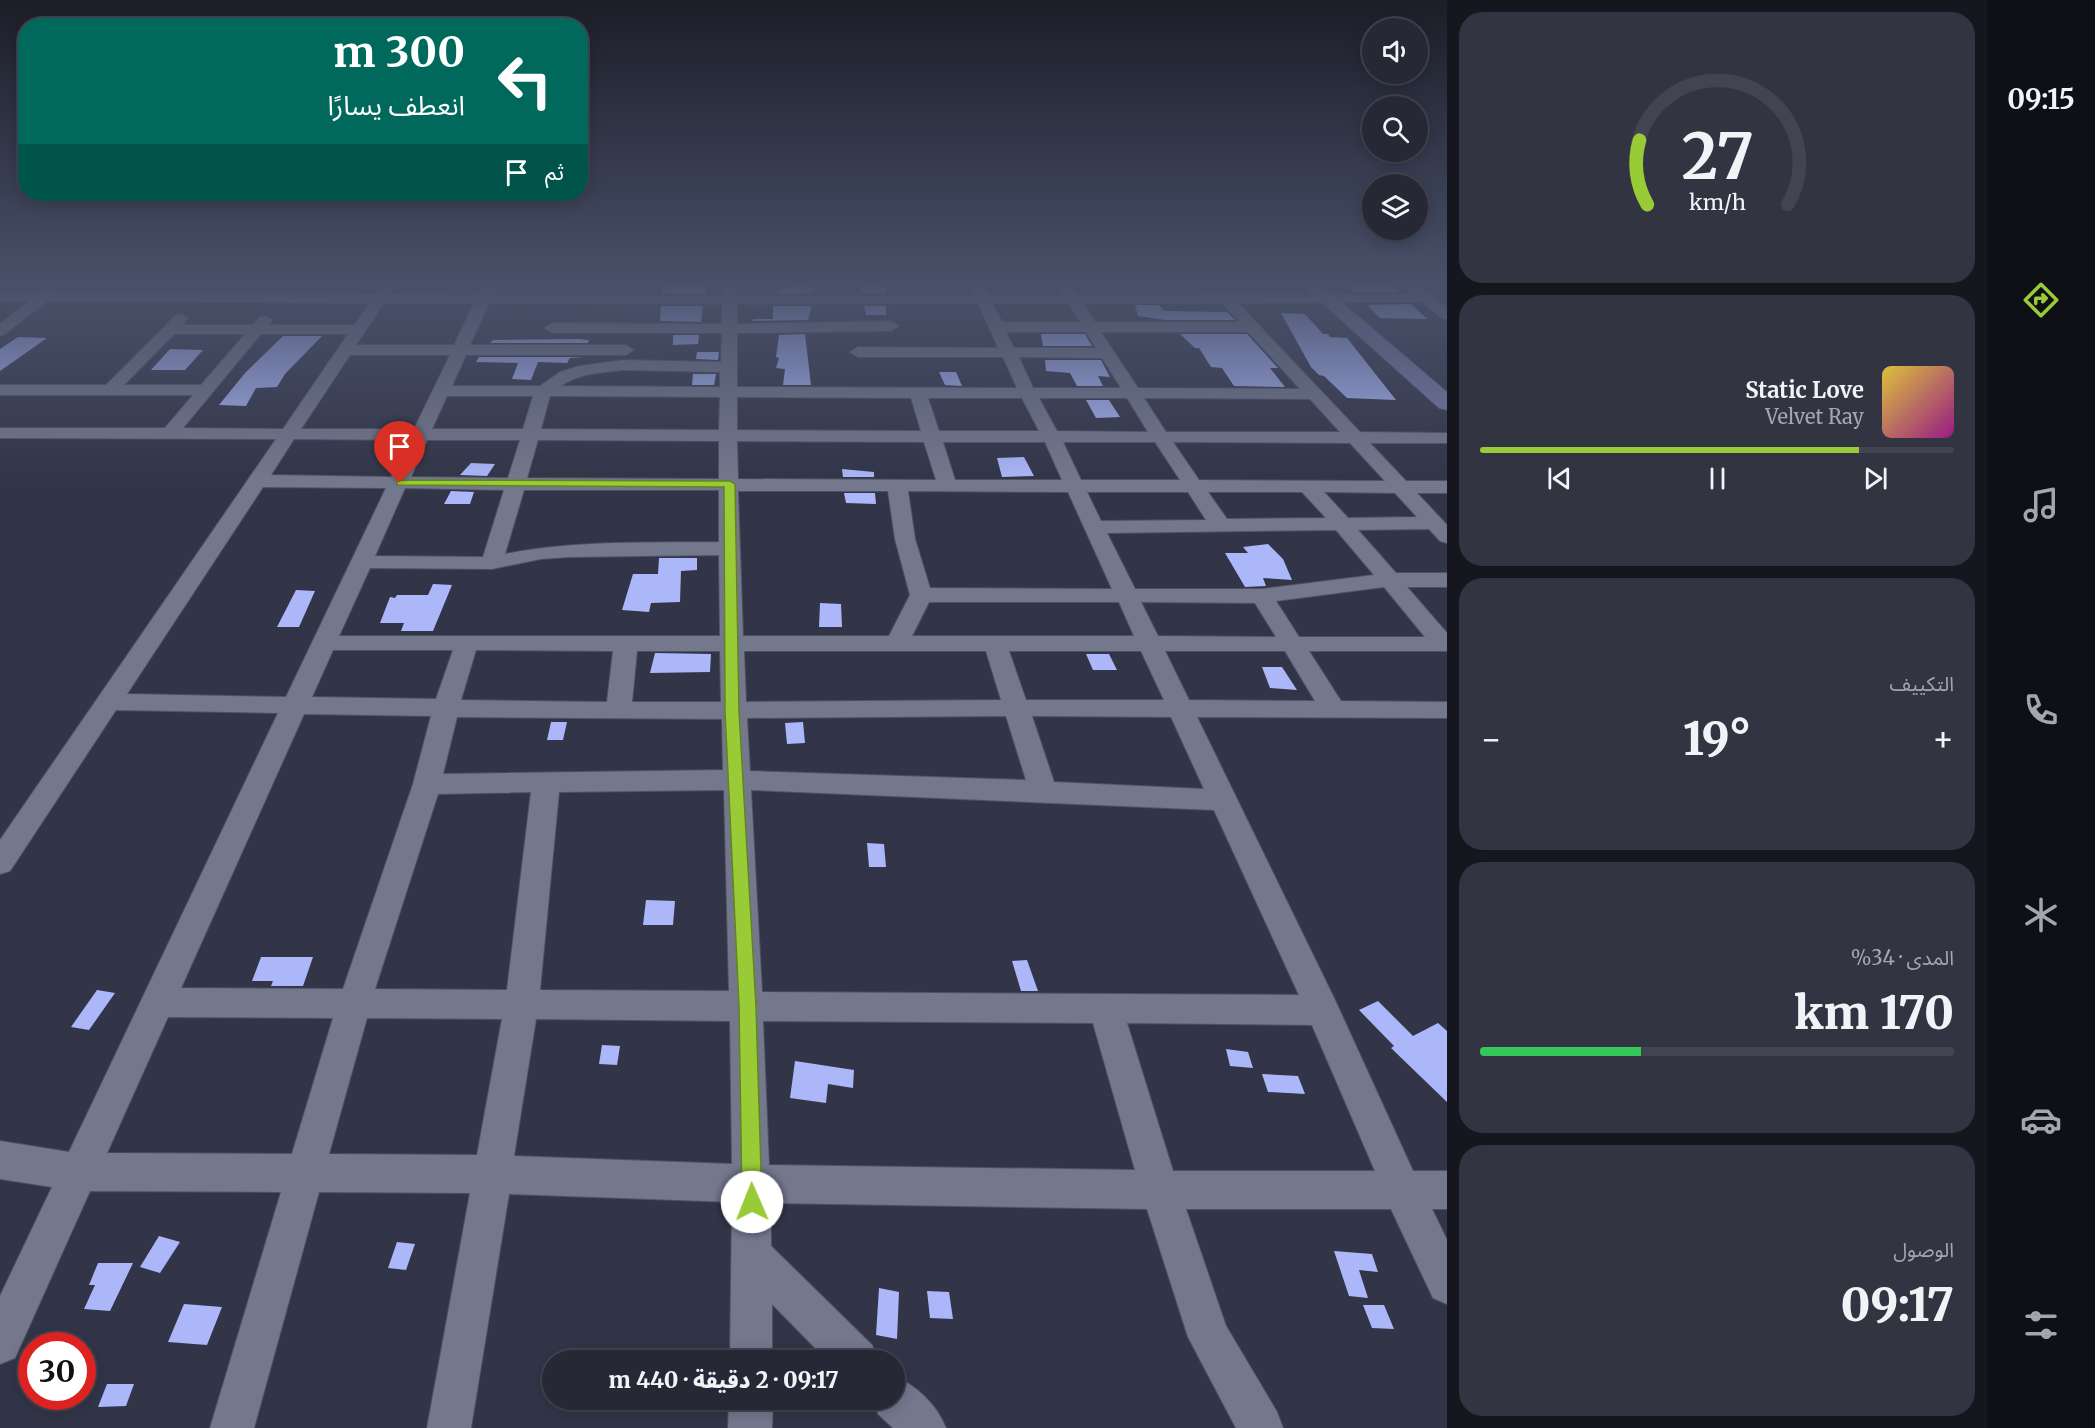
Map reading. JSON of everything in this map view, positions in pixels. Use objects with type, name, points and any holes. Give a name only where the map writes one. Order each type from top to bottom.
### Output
[{"type":"main road","points":[[1385,350],[1447,404]]},
{"type":"street","points":[[110,390],[150,350]]},
{"type":"street","points":[[170,433],[240,350]]},
{"type":"street","points":[[0,863],[346,350],[388,350]]},
{"type":"street","points":[[0,1343],[462,350]]},
{"type":"street","points":[[508,350],[624,358],[729,379],[868,382],[918,392],[1314,394]]},
{"type":"street","points":[[624,358],[626,350]]},
{"type":"street","points":[[729,350],[732,711],[747,1006],[753,1256],[751,1350]]},
{"type":"street","points":[[1105,350],[1160,437],[1221,526]]},
{"type":"street","points":[[1273,350],[1441,530]]},
{"type":"street","points":[[868,382],[858,352],[1107,353]]},
{"type":"street","points":[[1007,352],[1051,436],[1323,1010],[1402,1190],[1447,1284]]},
{"type":"street","points":[[492,563],[543,393],[566,375],[624,358]]},
{"type":"street","points":[[443,391],[647,393],[729,379]]},
{"type":"street","points":[[0,390],[206,390]]},
{"type":"street","points":[[918,392],[947,485]]},
{"type":"street","points":[[644,434],[647,393]]},
{"type":"street","points":[[0,433],[1447,438]]},
{"type":"street","points":[[259,481],[1447,487]]},
{"type":"street","points":[[897,485],[905,539],[921,595],[897,643]]},
{"type":"street","points":[[1307,486],[1446,644]]},
{"type":"street","points":[[1094,528],[1342,524],[1441,530]]},
{"type":"street","points":[[362,562],[492,563],[551,552],[730,548]]},
{"type":"street","points":[[921,595],[1262,596],[1390,580],[1447,580]]},
{"type":"street","points":[[1262,596],[1333,709]]},
{"type":"street","points":[[619,711],[626,642]]},
{"type":"street","points":[[326,643],[1446,644]]},
{"type":"street","points":[[995,643],[1043,791]]},
{"type":"street","points":[[232,1428],[354,1005],[427,784],[446,708],[467,644]]},
{"type":"street","points":[[108,702],[619,711],[1016,708],[1447,710]]},
{"type":"street","points":[[427,784],[737,780],[1223,800]]},
{"type":"street","points":[[449,1428],[522,1003],[546,783]]},
{"type":"street","points":[[158,1002],[1323,1010]]},
{"type":"street","points":[[1106,1008],[1160,1190],[1209,1337],[1261,1428]]},
{"type":"street","points":[[0,1160],[80,1172],[492,1174],[752,1184],[1160,1190],[1447,1190]]},
{"type":"street","points":[[753,1256],[847,1350]]},
{"type":"street","points":[[905,1409],[924,1428]]},
{"type":"street","points":[[750,1428],[751,1410]]},
{"type":"building","points":[[0,350],[30,350],[0,371]]},
{"type":"building","points":[[169,350],[203,350],[185,370],[151,370]]},
{"type":"building","points":[[269,350],[309,350],[285,374],[277,387],[256,388],[246,406],[219,405],[245,373]]},
{"type":"building","points":[[777,350],[807,350],[811,385],[783,385],[785,369],[776,368],[779,358],[776,357]]},
{"type":"building","points":[[1200,350],[1261,350],[1278,368],[1270,368],[1285,387],[1234,386],[1222,368],[1211,367]]},
{"type":"building","points":[[1301,350],[1356,350],[1396,400],[1347,398],[1311,367]]},
{"type":"building","points":[[697,352],[719,352],[718,360],[696,359]]},
{"type":"building","points":[[479,357],[585,357],[570,358],[567,363],[538,362],[531,380],[512,379],[518,363],[476,362]]},
{"type":"building","points":[[1045,360],[1101,360],[1110,377],[1098,376],[1103,386],[1077,386],[1070,373],[1046,371]]},
{"type":"building","points":[[939,372],[956,372],[962,386],[945,385]]},
{"type":"building","points":[[693,374],[716,374],[714,385],[692,385]]},
{"type":"building","points":[[1086,400],[1109,400],[1120,417],[1096,418]]},
{"type":"building","points":[[1024,457],[1034,476],[1002,477],[997,458]]},
{"type":"building","points":[[471,463],[495,464],[487,476],[460,475]]},
{"type":"building","points":[[842,469],[874,472],[874,477],[843,477]]},
{"type":"building","points":[[451,491],[474,492],[470,504],[444,504]]},
{"type":"building","points":[[844,493],[875,493],[876,504],[846,503]]},
{"type":"building","points":[[1268,544],[1283,559],[1292,580],[1263,578],[1266,586],[1245,587],[1225,553],[1248,553],[1243,547]]},
{"type":"building","points":[[659,558],[697,558],[697,570],[681,571],[680,602],[651,603],[649,612],[622,610],[633,574],[658,574]]},
{"type":"building","points":[[433,584],[452,585],[433,631],[401,631],[404,623],[380,623],[390,597],[428,595]]},
{"type":"building","points":[[296,590],[315,591],[299,627],[277,627]]},
{"type":"building","points":[[820,603],[841,604],[842,627],[819,627]]},
{"type":"building","points":[[655,653],[711,654],[710,672],[650,673]]},
{"type":"building","points":[[1086,654],[1109,654],[1117,670],[1093,670]]},
{"type":"building","points":[[1262,667],[1282,667],[1297,690],[1270,688]]},
{"type":"building","points":[[551,722],[567,722],[563,740],[547,740]]},
{"type":"building","points":[[803,722],[805,743],[787,744],[785,723]]},
{"type":"building","points":[[867,843],[884,844],[886,867],[869,867]]},
{"type":"building","points":[[646,900],[675,901],[673,925],[643,925]]},
{"type":"building","points":[[261,957],[313,957],[303,986],[271,986],[273,981],[252,981]]},
{"type":"building","points":[[1027,960],[1038,991],[1021,991],[1012,961]]},
{"type":"building","points":[[97,990],[115,993],[89,1030],[71,1027]]},
{"type":"building","points":[[1378,1001],[1413,1036],[1438,1023],[1447,1031],[1447,1102],[1391,1048],[1394,1046],[1359,1010]]},
{"type":"building","points":[[602,1045],[620,1046],[617,1065],[599,1064]]},
{"type":"building","points":[[1226,1049],[1248,1052],[1253,1068],[1230,1066]]},
{"type":"building","points":[[795,1061],[854,1070],[853,1088],[828,1084],[826,1103],[790,1098]]},
{"type":"building","points":[[1262,1074],[1298,1076],[1305,1094],[1268,1092]]},
{"type":"building","points":[[159,1236],[180,1242],[160,1273],[140,1267]]},
{"type":"building","points":[[397,1242],[415,1244],[406,1270],[388,1268]]},
{"type":"building","points":[[1334,1251],[1372,1254],[1378,1272],[1359,1270],[1368,1298],[1349,1296]]},
{"type":"building","points":[[98,1263],[133,1263],[110,1311],[84,1309],[95,1285],[89,1285]]},
{"type":"building","points":[[879,1288],[899,1292],[897,1339],[876,1335]]},
{"type":"building","points":[[927,1291],[949,1292],[953,1319],[930,1318]]},
{"type":"building","points":[[184,1304],[222,1307],[207,1345],[168,1342]]},
{"type":"building","points":[[1363,1305],[1384,1305],[1394,1329],[1372,1328]]},
{"type":"building","points":[[107,1384],[134,1384],[126,1406],[98,1407]]},
{"type":"route","points":[[400,483],[730,484],[732,711],[747,1006],[752,1202]]}]
